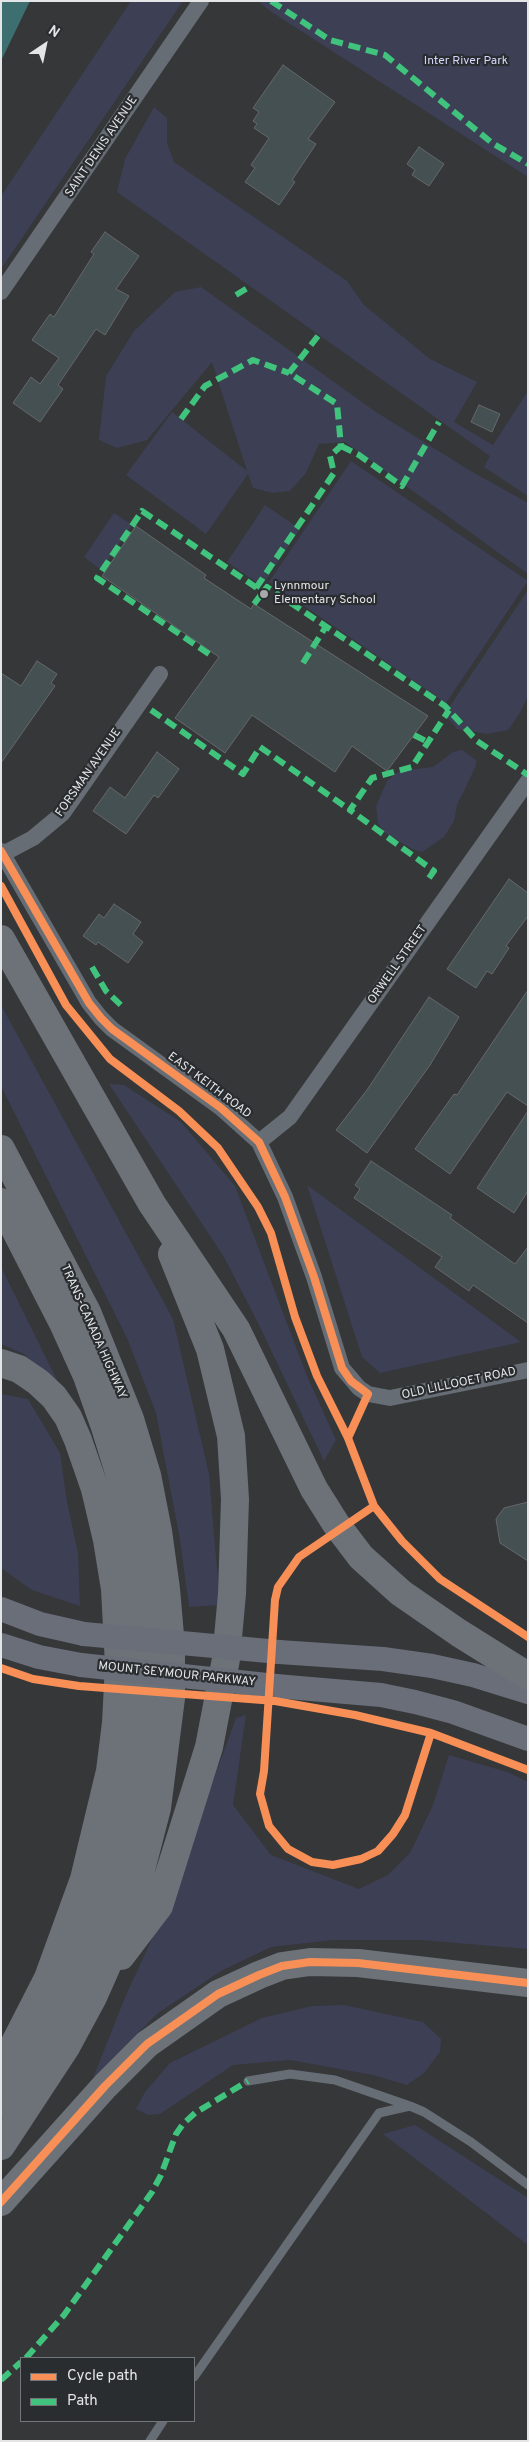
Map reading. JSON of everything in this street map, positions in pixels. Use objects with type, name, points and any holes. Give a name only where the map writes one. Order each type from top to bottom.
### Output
[{"type":"highway","points":[[1,939],[152,1204],[236,1329],[314,1489],[361,1557],[401,1593],[459,1634],[528,1676]]},
{"type":"highway","name":"TRANS-CANADA HIGHWAY","points":[[1,1149],[59,1256],[111,1367],[130,1419],[147,1475],[158,1531],[171,1647],[171,1698],[157,1808],[134,1893],[116,1945],[98,1987],[66,2047],[1,2146]]},
{"type":"highway","name":"TRANS-CANADA HIGHWAY","points":[[1,1202],[63,1323],[105,1427],[122,1482],[133,1536],[145,1648],[145,1696],[134,1791],[110,1885],[93,1935],[70,1985],[45,2034],[1,2104]]},
{"type":"highway","points":[[98,1987],[159,1906],[209,1748],[226,1659],[232,1594],[235,1499],[231,1436],[210,1349],[152,1204]]},
{"type":"highway","points":[[1,1363],[19,1370],[38,1382],[54,1397],[68,1417],[78,1440],[95,1489],[107,1540],[115,1589],[119,1665],[116,1723],[110,1771],[84,1880],[48,1978],[1,2070]]},
{"type":"highway","points":[[1,2202],[105,2086],[147,2044],[218,1994],[259,1975],[282,1966],[310,1962],[339,1962],[528,1983]]},
{"type":"main road","points":[[1,1609],[40,1624],[84,1634],[279,1652],[382,1659],[432,1666],[473,1675],[528,1692]]},
{"type":"main road","name":"MOUNT SEYMOUR PARKWAY","points":[[1,1645],[39,1657],[81,1665],[380,1695],[453,1712],[528,1739]]},
{"type":"street","name":"SAINT DENIS AVENUE","points":[[1,292],[201,1]]},
{"type":"street","name":"FORSMAN AVENUE","points":[[2,852],[32,838],[63,813],[160,674]]},
{"type":"street","name":"ORWELL STREET","points":[[259,1142],[290,1117],[528,781]]},
{"type":"street","name":"EAST KEITH ROAD","points":[[2,852],[89,1003],[101,1018],[112,1029],[222,1108],[259,1142],[284,1198],[314,1277],[342,1368],[359,1388],[368,1394],[390,1398]]},
{"type":"street","name":"OLD LILLOOET ROAD","points":[[390,1398],[528,1370]]},
{"type":"lane","points":[[248,2081],[290,2074],[335,2080],[410,2106],[424,2112],[471,2142],[528,2185]]},
{"type":"lane","points":[[195,2376],[378,2113],[410,2106]]},
{"type":"lane","points":[[150,2441],[163,2422]]},
{"type":"green space","points":[[131,1],[183,1],[1,269],[1,196]]},
{"type":"green space","name":"Inter River Park","points":[[258,1],[528,1],[528,177],[270,11]]},
{"type":"green space","points":[[154,107],[167,118],[167,143],[174,162],[347,281],[364,305],[430,359],[477,382],[454,422],[493,445],[528,391],[528,496],[484,467],[490,456],[117,192],[125,159]]},
{"type":"green space","points":[[201,287],[376,412],[469,470],[528,503],[528,574],[345,442],[319,444],[306,473],[290,491],[273,493],[253,488],[248,474],[206,534],[126,475],[172,412],[247,471],[212,362],[147,440],[117,448],[99,440],[106,376],[134,331],[175,292]]},
{"type":"green space","points":[[351,461],[528,581],[446,703],[269,582]]},
{"type":"green space","points":[[265,505],[300,529],[262,586],[227,562]]},
{"type":"green space","points":[[114,513],[132,525],[101,570],[84,557]]},
{"type":"green space","points":[[528,590],[528,696],[520,713],[508,730],[487,734],[457,729],[443,712],[450,706]]},
{"type":"green space","points":[[462,750],[476,760],[476,766],[457,805],[454,821],[444,837],[422,852],[412,849],[385,833],[378,824],[376,806],[387,781],[399,771],[433,767],[453,752]]},
{"type":"green space","points":[[1,1005],[173,1319],[209,1474],[220,1605],[189,1607],[180,1540],[156,1413],[127,1338],[1,1086]]},
{"type":"green space","points":[[109,1084],[124,1085],[181,1122],[235,1186],[307,1376],[336,1440],[324,1461],[224,1257]]},
{"type":"green space","points":[[307,1185],[521,1342],[380,1373],[362,1357]]},
{"type":"green space","points":[[1,1267],[60,1386],[24,1354],[1,1344]]},
{"type":"green space","points":[[2,1394],[28,1399],[60,1453],[67,1502],[78,1553],[80,1606],[32,1590],[1,1568]]},
{"type":"green space","points":[[246,1715],[233,1805],[271,1855],[359,1889],[388,1875],[410,1853],[433,1805],[449,1755],[507,1772],[528,1782],[528,1949],[421,1940],[334,1940],[271,1947],[221,1971],[158,2013],[93,2078],[126,1995],[168,1904],[236,1718]]},
{"type":"green space","points":[[344,2005],[423,2022],[441,2039],[440,2052],[424,2073],[407,2085],[373,2075],[290,2060],[233,2065],[160,2114],[148,2115],[136,2109],[145,2092],[170,2063],[262,2018],[312,2006]]},
{"type":"green space","points":[[415,2125],[528,2198],[528,2245],[383,2134]]},
{"type":"shaded area","points":[[1,1],[30,1],[1,61]]},
{"type":"building","points":[[283,65],[335,102],[308,139],[316,144],[292,180],[295,182],[279,205],[245,182],[255,168],[251,165],[269,138],[254,128],[257,124],[253,121],[259,112],[253,108]]},
{"type":"building","points":[[419,147],[444,164],[429,186],[412,175],[415,170],[407,164]]},
{"type":"building","points":[[105,232],[139,256],[116,289],[129,296],[105,335],[96,329],[58,385],[63,389],[40,422],[13,403],[31,377],[40,384],[59,358],[32,340],[50,314],[54,317],[94,254],[91,252]]},
{"type":"building","points":[[479,405],[500,414],[492,432],[471,422]]},
{"type":"building","name":"Lynnmour Elementary School","points":[[136,526],[206,575],[204,578],[251,609],[254,604],[428,716],[387,771],[352,746],[335,772],[252,715],[225,753],[175,718],[219,657],[102,576]]},
{"type":"building","points":[[37,661],[57,674],[51,683],[55,686],[1,763],[1,673],[21,686]]},
{"type":"building","points":[[157,752],[179,769],[158,798],[154,795],[126,834],[93,811],[110,787],[125,798]]},
{"type":"building","points":[[509,879],[528,893],[528,916],[506,946],[509,948],[492,974],[487,971],[476,988],[447,969]]},
{"type":"building","points":[[114,904],[141,922],[133,934],[143,942],[128,963],[98,942],[96,945],[83,936],[99,914],[104,918]]},
{"type":"building","points":[[528,990],[528,1106],[507,1092],[450,1174],[415,1149],[454,1094],[457,1095]]},
{"type":"building","points":[[429,997],[459,1017],[430,1065],[367,1153],[336,1130],[367,1090]]},
{"type":"building","points":[[528,1111],[528,1191],[514,1213],[477,1188]]},
{"type":"building","points":[[371,1161],[452,1215],[450,1218],[515,1264],[528,1247],[528,1323],[473,1285],[469,1291],[435,1267],[442,1257],[354,1198],[360,1189],[355,1185]]},
{"type":"building","points":[[528,1502],[528,1561],[500,1543],[496,1519],[504,1508]]},
{"type":"marked path","points":[[271,1],[330,40],[385,55],[492,143],[528,164]]},
{"type":"marked path","points":[[236,295],[249,287]]},
{"type":"marked path","points":[[256,588],[334,473],[330,456],[341,446],[337,404],[289,373],[318,336]]},
{"type":"marked path","points":[[181,419],[205,386],[253,360],[289,373]]},
{"type":"marked path","points":[[341,446],[359,455],[402,486],[439,422]]},
{"type":"marked path","points":[[209,654],[97,578],[142,511],[263,592],[267,587],[445,706],[477,741],[528,775]]},
{"type":"marked path","points":[[254,604],[263,592]]},
{"type":"marked path","points":[[303,663],[325,628]]},
{"type":"marked path","points":[[151,710],[243,774],[260,747],[350,810]]},
{"type":"marked path","points":[[429,878],[434,871],[350,810],[372,778],[412,767],[449,710]]},
{"type":"marked path","points":[[414,735],[428,742]]},
{"type":"marked path","points":[[92,967],[106,991],[124,1008]]},
{"type":"marked path","points":[[27,2357],[64,2315],[152,2192],[161,2175],[176,2134],[183,2124],[195,2113],[248,2081]]},
{"type":"marked path","points":[[1,2380],[20,2363]]},
{"type":"cycle path","points":[[1,851],[89,1003],[101,1018],[112,1029],[221,1108],[259,1142],[285,1197],[314,1277],[342,1368],[351,1381],[368,1394],[348,1438]]},
{"type":"cycle path","points":[[1,886],[66,1005],[110,1059],[179,1111],[218,1148],[258,1207],[271,1233],[295,1317],[317,1376],[348,1438],[374,1506],[402,1541],[440,1579],[528,1637]]},
{"type":"cycle path","points":[[374,1506],[299,1557],[278,1587],[275,1600],[264,1771],[260,1794],[269,1826],[288,1849],[312,1862],[333,1865],[361,1859],[378,1851],[393,1834],[405,1815],[431,1733]]},
{"type":"cycle path","points":[[1,1668],[33,1679],[79,1686],[275,1701],[355,1715],[431,1733],[528,1770]]},
{"type":"cycle path","points":[[1,2202],[105,2086],[147,2044],[218,1994],[259,1975],[282,1966],[310,1962],[358,1963],[528,1983]]},
{"type":"place","name":"Lynnmour Elementary School","points":[[264,594]]}]
